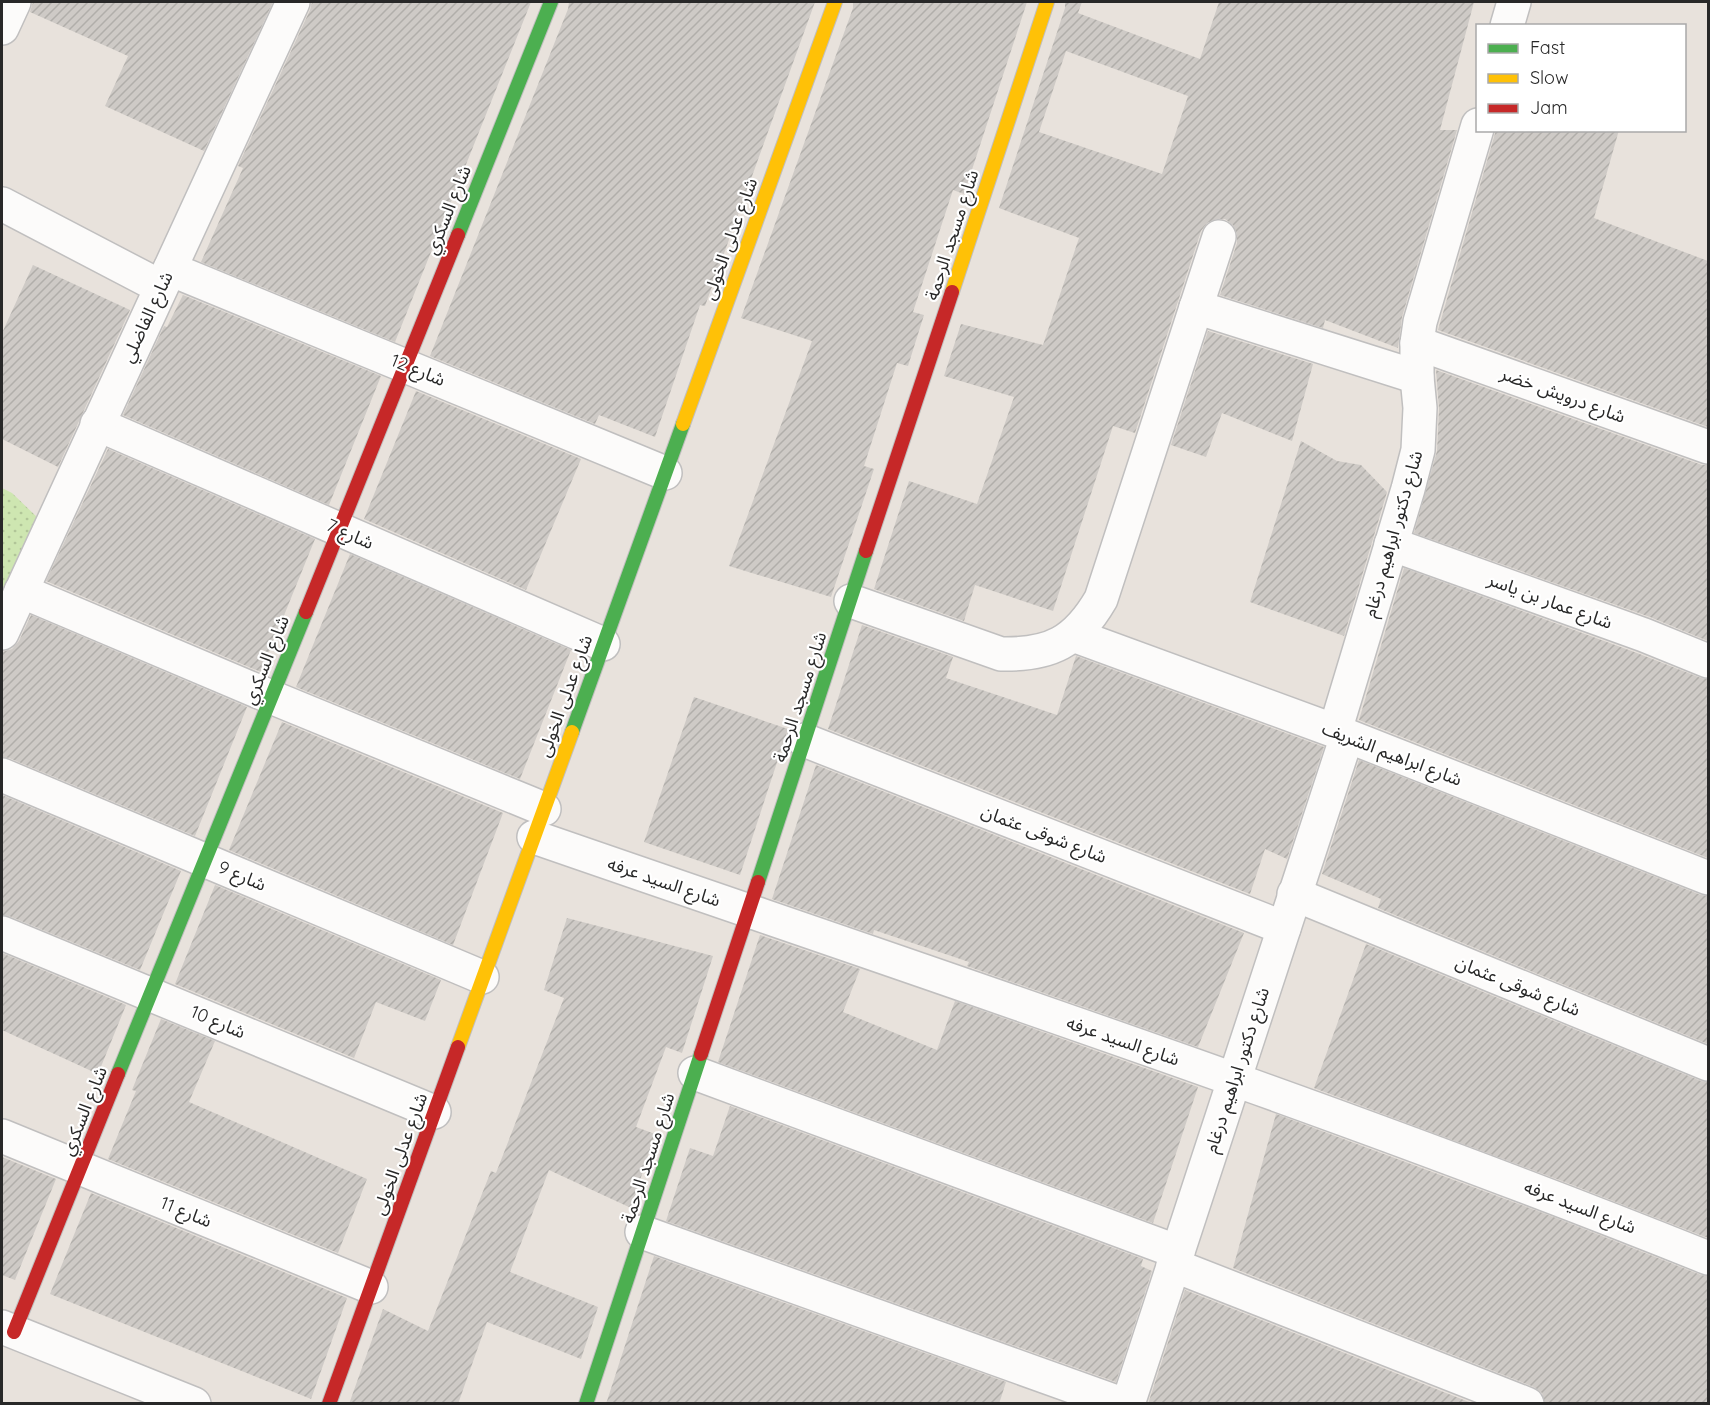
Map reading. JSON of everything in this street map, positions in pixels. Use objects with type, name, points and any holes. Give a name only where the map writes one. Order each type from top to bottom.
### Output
[{"type":"street","points":[[2,28],[14,2]]},
{"type":"street","name":"شارع الفاضلي","points":[[2,633],[293,2]]},
{"type":"street","name":"شارع السكري","points":[[8,1329],[80,1168],[551,2]]},
{"type":"street","name":"شارع عدلى الخولى","points":[[329,1404],[835,2]]},
{"type":"street","name":"شارع مسجد الرحمة","points":[[586,1404],[1047,2]]},
{"type":"street","points":[[1508,24],[1514,2]]},
{"type":"street","name":"شارع دكتور ابراهيم درغام","points":[[1128,1404],[1284,928],[1341,733],[1418,450],[1420,408],[1417,343],[1423,311],[1476,132]]},
{"type":"street","name":"شارع 12","points":[[2,204],[165,278],[406,365],[665,473]]},
{"type":"street","points":[[851,601],[1001,654],[1026,655],[1051,648],[1073,635],[1089,620],[1101,599],[1219,237]]},
{"type":"street","points":[[1196,308],[1417,377]]},
{"type":"street","name":"شارع درويش خضر","points":[[1417,343],[1708,447]]},
{"type":"street","name":"شارع 7","points":[[98,424],[603,644]]},
{"type":"street","name":"شارع عمار بن ياسر","points":[[1391,544],[1644,635],[1708,661]]},
{"type":"street","name":"شارع السيد عرفه","points":[[21,591],[271,697],[539,823],[748,911],[1234,1079],[1580,1206],[1708,1258]]},
{"type":"street","name":"شارع ابراهيم الشريف","points":[[1073,635],[1341,733],[1708,878]]},
{"type":"street","name":"شارع شوقى عثمان","points":[[804,740],[1284,928]]},
{"type":"street","name":"شارع 9","points":[[2,775],[482,977]]},
{"type":"street","name":"شارع شوقى عثمان","points":[[1294,894],[1708,1065]]},
{"type":"street","name":"شارع 10","points":[[2,933],[434,1112]]},
{"type":"street","points":[[694,1073],[1175,1259],[1527,1404]]},
{"type":"street","name":"شارع 11","points":[[2,1136],[371,1287]]},
{"type":"street","points":[[642,1232],[1122,1404]]},
{"type":"street","points":[[8,1329],[194,1404]]},
{"type":"green space","points":[[2,488],[12,493],[40,520],[2,597]]},
{"type":"building","points":[[33,2],[273,2],[204,151],[105,106],[128,56],[30,12]]},
{"type":"building","points":[[312,2],[531,2],[395,342],[201,262],[243,168],[238,166]]},
{"type":"building","points":[[569,2],[815,2],[705,306],[700,305],[655,437],[599,415],[595,424],[430,356]]},
{"type":"building","points":[[853,2],[1027,2],[964,194],[953,190],[913,312],[924,315],[908,366],[897,363],[864,466],[874,469],[831,597],[729,566],[812,341],[741,318],[853,8]]},
{"type":"building","points":[[1065,2],[1082,2],[1078,13],[1200,59],[1219,2],[1474,2],[1440,130],[1457,130],[1402,317],[1398,348],[1325,320],[1323,328],[1220,295],[1237,243],[1237,234],[1233,225],[1225,219],[1216,219],[1207,223],[1201,231],[1135,433],[1113,426],[1053,611],[975,585],[964,621],[874,589],[909,481],[977,504],[1014,397],[944,376],[961,324],[1043,345],[1079,238],[999,208],[1065,8]],"holes":[[[1066,51],[1188,96],[1162,174],[1039,132]]]},
{"type":"building","points":[[1495,132],[1618,132],[1594,218],[1708,261],[1708,427],[1438,330]]},
{"type":"building","points":[[33,265],[130,310],[58,467],[2,439],[2,333]]},
{"type":"building","points":[[183,295],[381,376],[329,505],[123,415],[164,326],[167,327]]},
{"type":"building","points":[[1208,331],[1313,364],[1292,441],[1222,413],[1206,457],[1171,445]]},
{"type":"building","points":[[1436,370],[1702,465],[1708,465],[1708,641],[1650,617],[1414,533],[1437,451],[1439,409]]},
{"type":"building","points":[[416,391],[581,459],[526,590],[364,519]]},
{"type":"building","points":[[1301,441],[1337,461],[1361,465],[1387,492],[1344,636],[1250,602]]},
{"type":"building","points":[[108,449],[315,539],[261,672],[46,581]]},
{"type":"building","points":[[350,554],[571,650],[520,779],[296,687]]},
{"type":"building","points":[[1404,568],[1708,679],[1708,858],[1359,720]]},
{"type":"building","points":[[31,615],[247,707],[195,836],[2,757],[2,652],[12,649],[19,641]]},
{"type":"building","points":[[862,625],[953,657],[946,678],[1057,715],[1076,656],[1324,747],[1287,859],[1265,849],[1250,894],[828,729]]},
{"type":"building","points":[[694,697],[788,729],[740,875],[644,842]]},
{"type":"building","points":[[282,722],[503,813],[453,945],[229,850]]},
{"type":"building","points":[[1359,760],[1708,896],[1708,1044],[1378,908],[1381,899],[1322,874]]},
{"type":"building","points":[[816,765],[1244,933],[1198,1047],[967,966],[969,962],[874,930],[873,934],[772,899]]},
{"type":"building","points":[[2,795],[181,871],[140,970],[2,915]]},
{"type":"building","points":[[215,885],[441,980],[425,1021],[376,1002],[354,1058],[175,984]]},
{"type":"building","points":[[567,918],[713,956],[682,1053],[666,1047],[636,1127],[655,1134],[631,1208],[549,1170],[510,1272],[598,1307],[581,1359],[487,1322],[458,1404],[349,1404],[383,1309],[428,1331],[491,1171],[496,1173],[564,998],[544,990]]},
{"type":"building","points":[[760,935],[860,969],[843,1012],[937,1050],[955,1001],[1198,1087],[1153,1223],[718,1062]]},
{"type":"building","points":[[1366,944],[1708,1082],[1708,1238],[1314,1088]]},
{"type":"building","points":[[2,953],[126,1005],[98,1074],[2,1030]]},
{"type":"building","points":[[161,1019],[215,1041],[189,1102],[367,1179],[338,1253],[108,1159],[136,1091],[132,1090]]},
{"type":"building","points":[[730,1106],[1143,1259],[1141,1266],[1152,1271],[1116,1382],[666,1221],[690,1148],[713,1156]]},
{"type":"building","points":[[1276,1114],[1708,1276],[1708,1404],[1545,1404],[1542,1393],[1534,1387],[1233,1268]]},
{"type":"building","points":[[2,1157],[56,1179],[15,1280],[2,1275]]},
{"type":"building","points":[[91,1193],[347,1298],[311,1399],[50,1294]]},
{"type":"building","points":[[654,1256],[1006,1382],[999,1404],[606,1404]]},
{"type":"building","points":[[1185,1290],[1474,1404],[1148,1404]]},
{"type":"traffic: fast","points":[[458,235],[551,2]]},
{"type":"traffic: fast","points":[[572,732],[683,424]]},
{"type":"traffic: fast","points":[[758,882],[866,551]]},
{"type":"traffic: fast","points":[[118,1074],[306,612]]},
{"type":"traffic: fast","points":[[586,1404],[701,1054]]},
{"type":"traffic: slow","points":[[683,424],[835,2]]},
{"type":"traffic: slow","points":[[952,292],[1047,2]]},
{"type":"traffic: slow","points":[[458,1047],[572,732]]},
{"type":"traffic: jam","points":[[306,612],[458,235]]},
{"type":"traffic: jam","points":[[866,551],[952,292]]},
{"type":"traffic: jam","points":[[701,1054],[758,882]]},
{"type":"traffic: jam","points":[[329,1404],[458,1047]]},
{"type":"traffic: jam","points":[[14,1332],[118,1074]]}]
